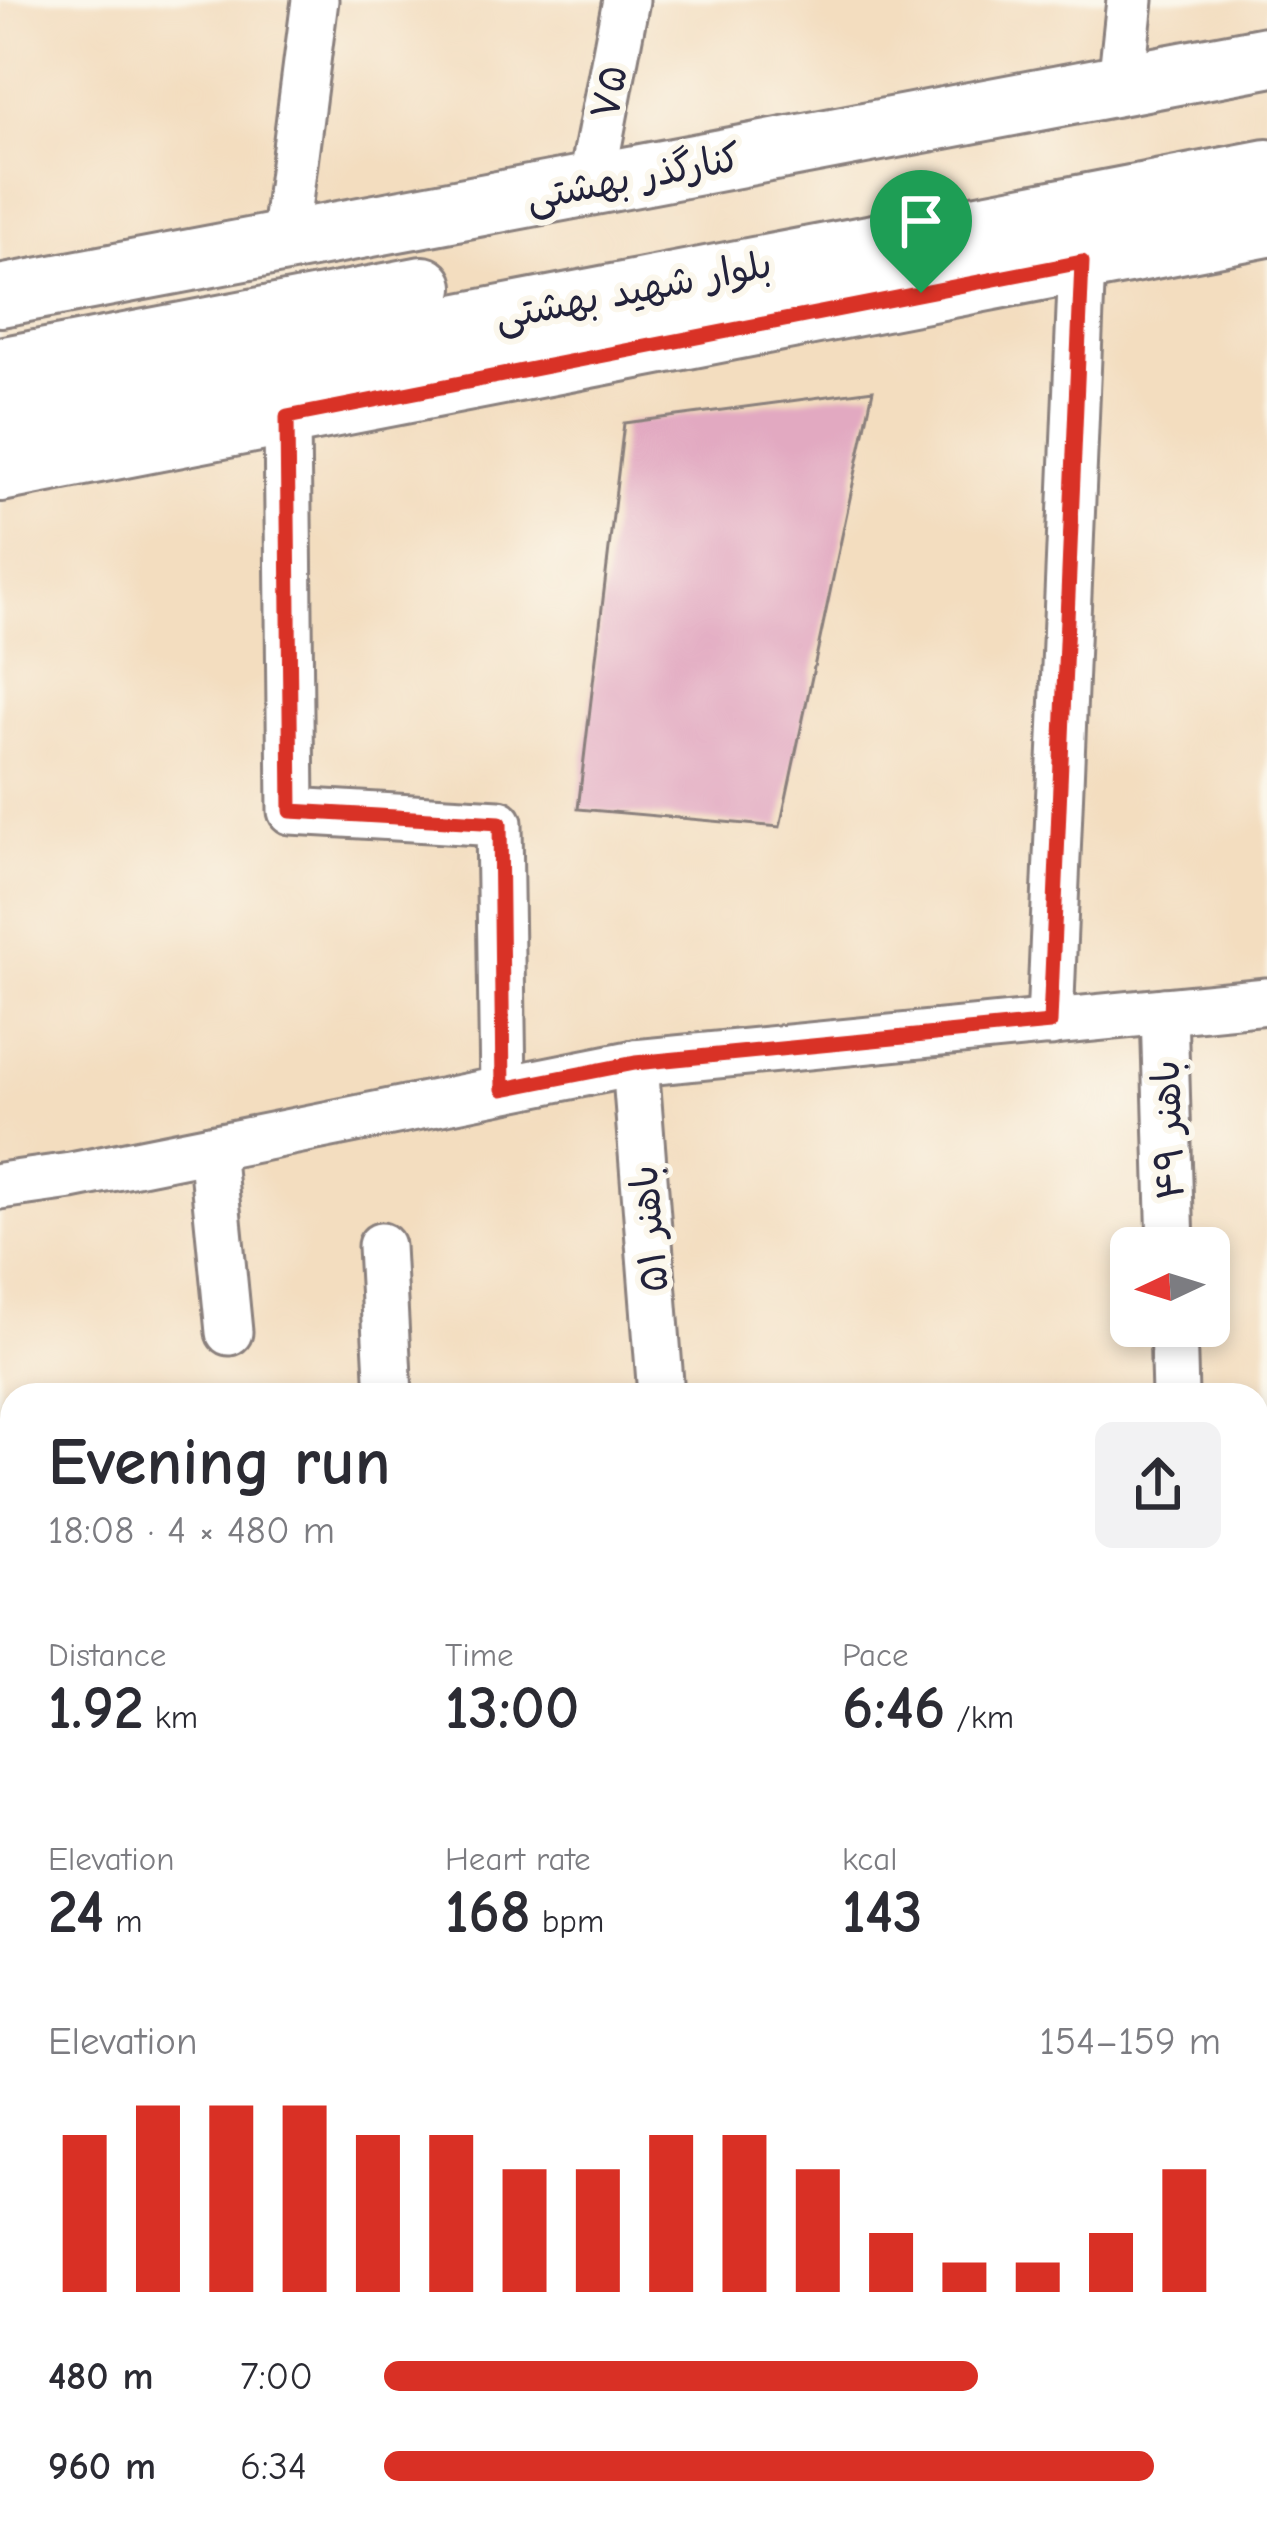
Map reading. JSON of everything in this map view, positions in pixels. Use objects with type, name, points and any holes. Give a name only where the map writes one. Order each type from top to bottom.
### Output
[{"type":"main road","name":"کنارگذر بهشتی","points":[[0,296],[1267,57]]},
{"type":"main road","name":"بلوار شهید بهشتی","points":[[0,368],[1267,132]]},
{"type":"main road","name":"بلوار شهید بهشتی","points":[[0,412],[1267,170]]},
{"type":"main road","points":[[0,471],[1267,226]]},
{"type":"street","points":[[284,241],[315,0]]},
{"type":"street","name":"۷۵","points":[[590,184],[623,0]]},
{"type":"street","points":[[1121,84],[1130,0]]},
{"type":"street","points":[[1050,1023],[1082,262]]},
{"type":"street","points":[[287,417],[291,811],[500,823],[503,1089]]},
{"type":"street","points":[[0,1186],[635,1063],[1267,1001]]},
{"type":"street","name":"باهنر ۴۹","points":[[1164,1011],[1170,1227]]},
{"type":"street","name":"باهنر ۵۱","points":[[635,1063],[661,1383]]},
{"type":"street","points":[[212,1148],[229,1332]]},
{"type":"street","points":[[381,1246],[387,1383]]},
{"type":"street","points":[[1174,1347],[1175,1383]]},
{"type":"building","points":[[873,390],[780,827],[578,809],[624,423]]},
{"type":"route","points":[[1082,262],[1050,1023],[635,1063],[503,1089],[500,823],[291,811],[287,417],[921,293],[1082,262]]}]
